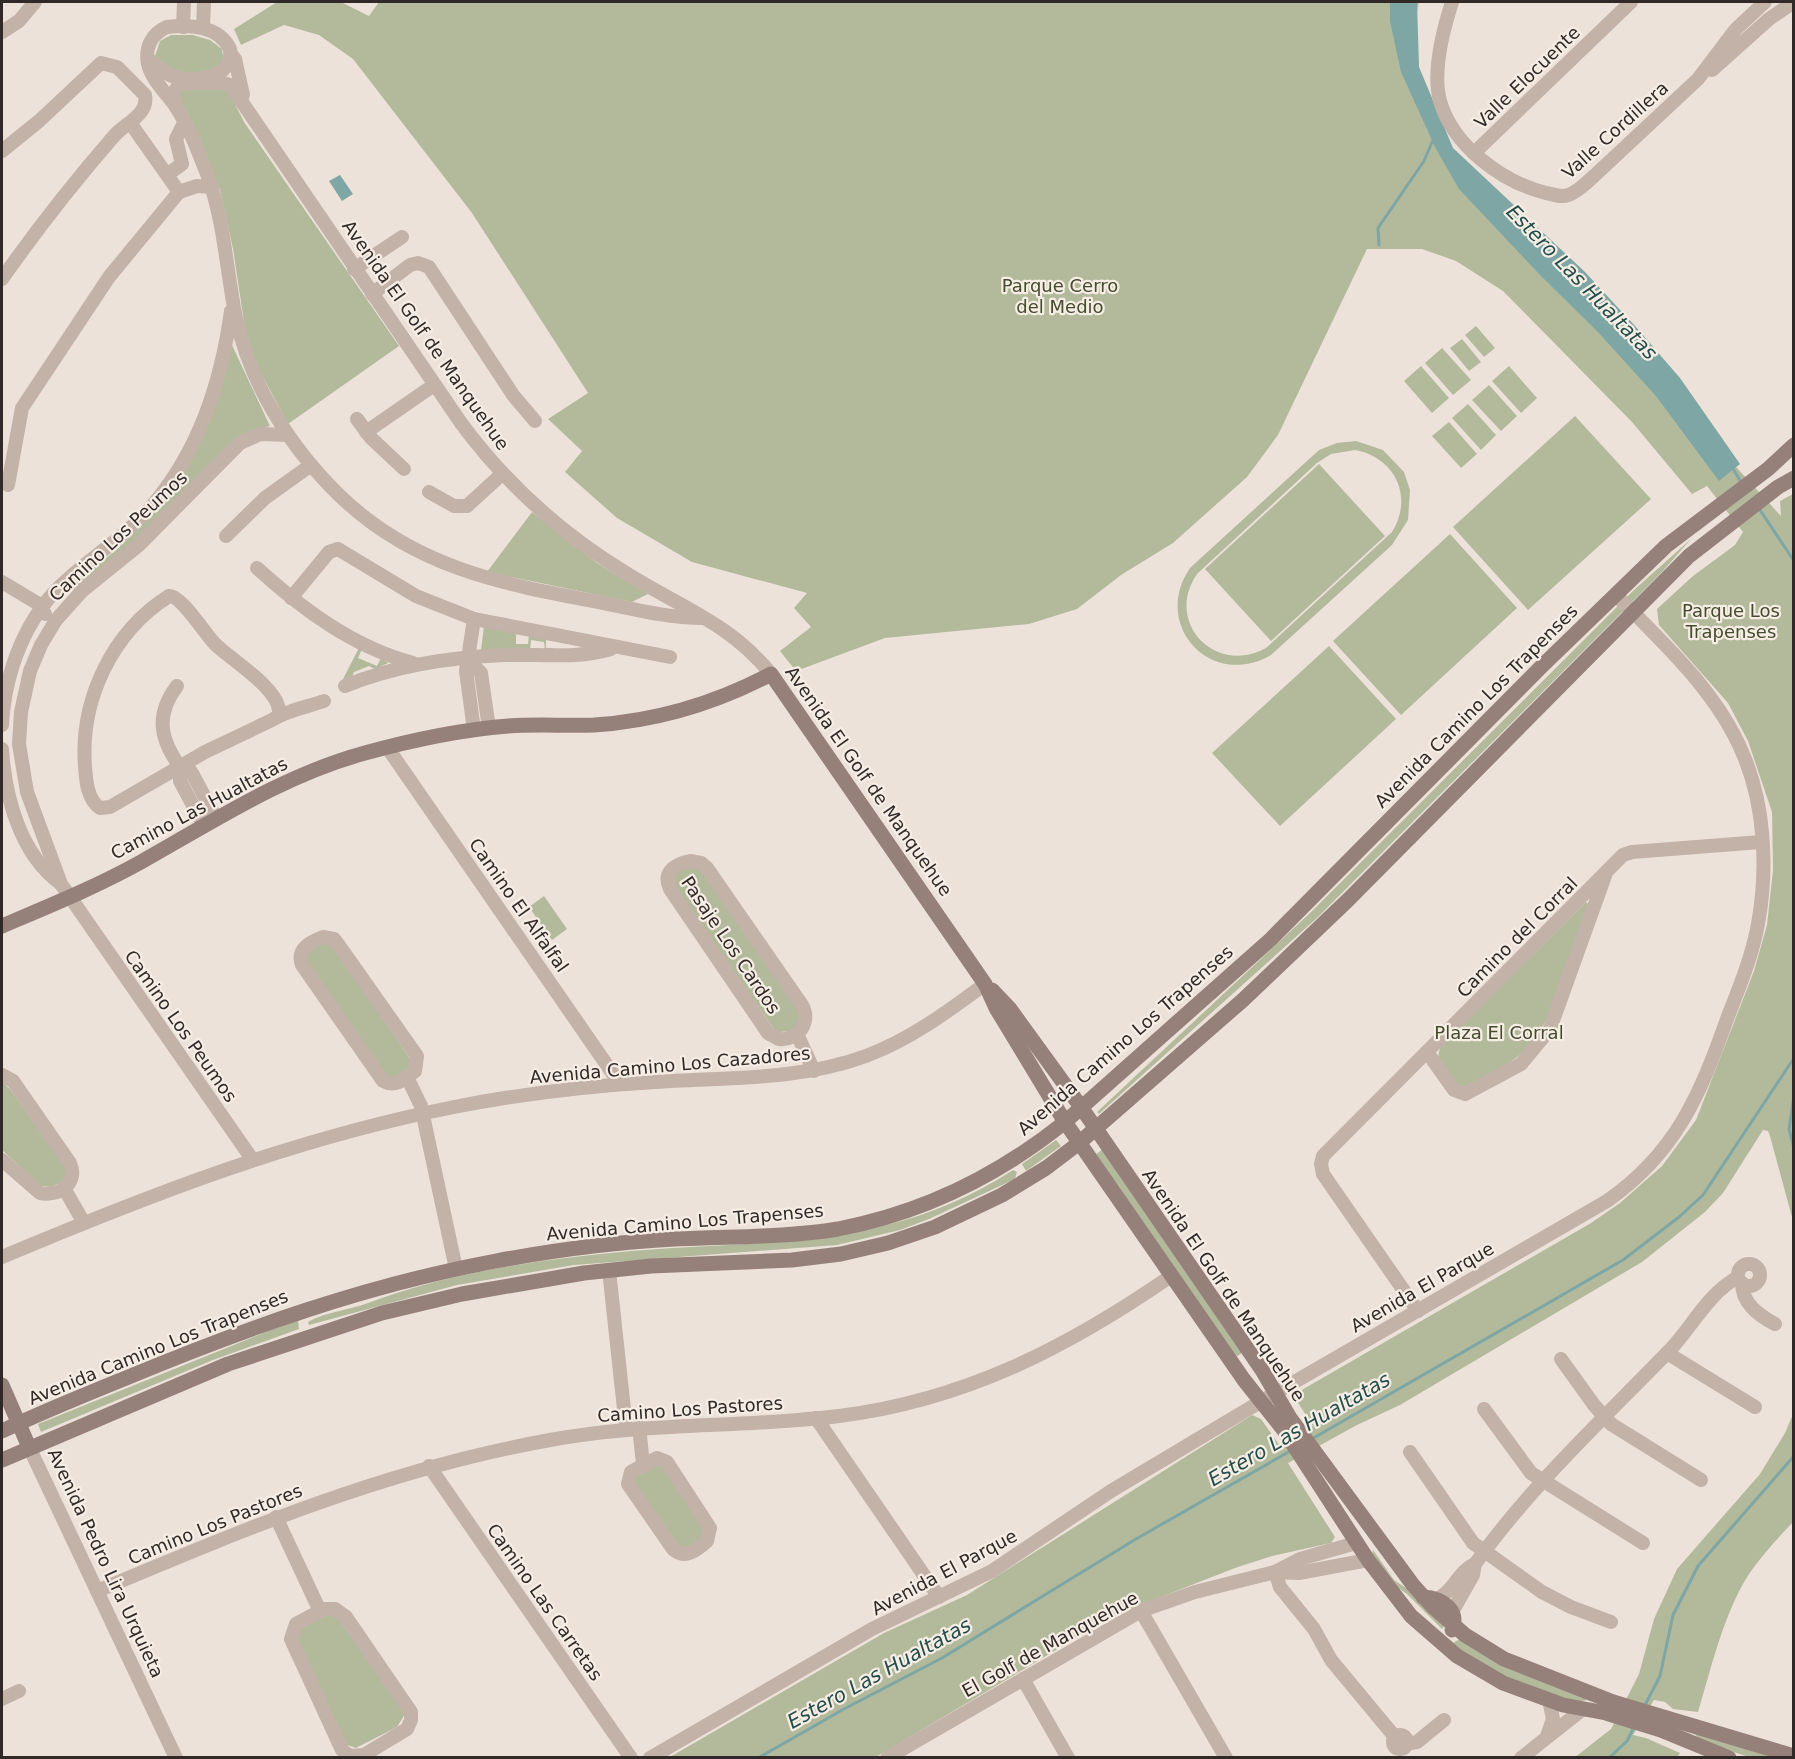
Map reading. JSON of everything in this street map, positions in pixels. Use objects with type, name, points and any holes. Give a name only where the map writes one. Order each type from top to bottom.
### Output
[{"type":"main road","name":"Avenida Camino Los Trapenses","points":[[2,1431],[217,1341],[309,1308],[378,1287],[456,1269],[611,1244],[789,1235],[838,1228],[924,1204],[1010,1162],[1065,1122],[1271,939],[1666,546],[1768,469],[1794,445]]},
{"type":"main road","points":[[2,1460],[30,1446],[217,1368],[309,1335],[432,1300],[609,1270],[792,1260],[864,1249],[935,1227],[1023,1183],[1096,1129],[1243,1000],[1340,908],[1689,556],[1724,527],[1794,478]]},
{"type":"main road","name":"Avenida El Golf de Manquehue","points":[[771,674],[986,984],[1010,1009],[1081,1107],[1275,1393],[1288,1426],[1316,1467],[1356,1543],[1397,1600],[1426,1632],[1457,1656],[1488,1675],[1549,1700],[1583,1709],[1610,1707]]},
{"type":"main road","name":"Camino Las Hualtatas","points":[[2,926],[66,891],[116,876],[210,822],[303,775],[387,747],[482,729],[592,725],[651,717],[708,702],[771,674]]},
{"type":"main road","name":"Avenida El Golf de Manquehue","points":[[986,984],[996,1008],[1079,1143],[1260,1402],[1288,1426]]},
{"type":"main road","points":[[1010,1162],[1020,1170],[1023,1183]]},
{"type":"main road","points":[[309,1308],[303,1324],[309,1335]]},
{"type":"main road","name":"Avenida Pedro Lira Urquieta","points":[[2,1385],[30,1446]]},
{"type":"main road","name":"Avenida El Golf de Manquehue","points":[[1316,1467],[1343,1488],[1401,1569],[1453,1619],[1504,1659],[1610,1707],[1665,1725],[1712,1730],[1794,1756]]},
{"type":"main road","points":[[1356,1543],[1370,1544],[1401,1569]]},
{"type":"main road","points":[[1426,1632],[1448,1633],[1453,1619]]},
{"type":"main road","name":"Avenida El Golf de Manquehue","points":[[1665,1725],[1694,1746],[1729,1758]]},
{"type":"street","points":[[2,32],[19,21],[35,2]]},
{"type":"street","points":[[183,27],[184,2]]},
{"type":"street","points":[[204,2],[203,28],[167,27],[155,35],[148,46],[148,60],[165,73],[183,78],[211,77],[223,70],[231,54]]},
{"type":"street","name":"Valle Cordillera","points":[[1452,2],[1441,52],[1439,97],[1446,114],[1474,153],[1491,168],[1516,183],[1568,196],[1607,165],[1698,79],[1736,29],[1764,2]]},
{"type":"street","name":"Valle Elocuente","points":[[1474,153],[1631,2]]},
{"type":"street","name":"Valle Cordillera","points":[[1698,79],[1715,68],[1768,19],[1794,2]]},
{"type":"street","name":"Avenida El Golf de Manquehue","points":[[203,28],[224,40],[235,59],[242,100],[434,385],[467,432],[502,474],[536,507],[586,547],[736,637],[771,674]]},
{"type":"street","name":"Avenida El Golf de Manquehue","points":[[148,60],[151,70],[184,123],[212,187],[225,237],[233,301],[248,358],[288,435],[311,465],[340,496],[370,521],[407,545],[447,565],[513,586],[673,616],[703,618]]},
{"type":"street","points":[[2,151],[46,115],[101,63],[117,67],[144,92],[145,105],[131,124],[116,133],[2,279]]},
{"type":"street","name":"Avenida El Golf de Manquehue","points":[[175,106],[173,93],[180,84],[223,82],[231,86],[238,99],[242,100]]},
{"type":"street","points":[[168,174],[182,164],[176,139],[184,123]]},
{"type":"street","points":[[131,124],[179,192]]},
{"type":"street","points":[[8,485],[19,418],[25,403],[126,253],[179,192],[197,186],[212,187]]},
{"type":"street","points":[[354,269],[402,237]]},
{"type":"street","points":[[372,294],[410,266],[418,263],[425,265],[513,395],[535,421]]},
{"type":"street","name":"Camino Los Peumos","points":[[2,725],[5,693],[13,664],[23,639],[42,608],[69,578],[136,523],[181,466],[211,402],[223,360],[233,301]]},
{"type":"street","points":[[366,432],[434,385]]},
{"type":"street","points":[[357,419],[366,432],[404,469]]},
{"type":"street","name":"Camino Los Peumos","points":[[66,891],[27,792],[20,744],[21,712],[26,685],[47,633],[73,599],[139,546],[240,443],[260,435],[288,435]]},
{"type":"street","points":[[226,536],[265,498],[311,465]]},
{"type":"street","points":[[429,492],[454,506],[467,506],[502,474]]},
{"type":"street","points":[[291,598],[329,552],[338,549],[416,596],[474,619],[670,657]]},
{"type":"street","points":[[257,568],[291,598],[356,641],[381,653],[415,664]]},
{"type":"street","points":[[2,582],[42,608],[47,633]]},
{"type":"street","name":"Avenida El Parque","points":[[650,1758],[872,1629],[1010,1560],[1112,1491],[1275,1393],[1619,1193],[1643,1173],[1675,1136],[1703,1086],[1751,951],[1762,892],[1761,842],[1754,784],[1743,752],[1701,685],[1616,595]]},
{"type":"street","points":[[279,714],[279,705],[268,688],[215,644],[179,599],[169,596],[140,620],[101,675],[86,719],[84,755],[92,798],[98,806],[103,808],[113,806],[230,739],[272,720],[279,714],[293,712],[324,701]]},
{"type":"street","points":[[468,660],[474,619]]},
{"type":"street","points":[[345,686],[415,664],[503,655],[582,654],[616,648]]},
{"type":"street","points":[[468,660],[481,673],[482,729]]},
{"type":"street","points":[[177,686],[163,710],[161,728],[164,741],[180,767],[191,772],[210,822]]},
{"type":"street","name":"Camino El Alfalfal","points":[[387,747],[620,1084]]},
{"type":"street","name":"Camino Los Peumos","points":[[2,749],[8,794],[18,824],[38,861],[66,891],[252,1159]]},
{"type":"street","name":"Camino del Corral","points":[[1418,1311],[1323,1174],[1321,1164],[1326,1153],[1606,872],[1629,852],[1761,842]]},
{"type":"street","name":"Pasaje Los Cardos","points":[[690,861],[701,863],[707,868],[805,1009],[806,1022],[797,1034],[784,1040],[768,1033],[670,889],[667,877],[673,867],[690,861]]},
{"type":"street","name":"Camino del Corral","points":[[1427,1052],[1454,1090],[1465,1094],[1525,1060],[1553,1024],[1606,872]]},
{"type":"street","points":[[327,937],[339,944],[417,1056],[417,1067],[407,1077],[392,1085],[380,1079],[302,965],[300,954],[306,946],[327,937]]},
{"type":"street","name":"Avenida Camino Los Cazadores","points":[[2,1257],[84,1222],[252,1159],[344,1132],[423,1113],[520,1096],[620,1084],[785,1076],[814,1071],[865,1056],[908,1037],[986,984]]},
{"type":"street","points":[[797,1034],[814,1071]]},
{"type":"street","points":[[2,1075],[13,1081],[70,1163],[72,1179],[64,1188],[50,1194],[40,1193],[2,1160]]},
{"type":"street","points":[[407,1077],[417,1093],[423,1113],[456,1269]]},
{"type":"street","points":[[64,1188],[84,1222]]},
{"type":"street","points":[[609,1270],[633,1428],[643,1464]]},
{"type":"street","name":"Camino Los Pastores","points":[[97,1591],[276,1517],[357,1488],[429,1466],[516,1446],[633,1428],[816,1418],[907,1403],[996,1375],[1077,1337],[1171,1276]]},
{"type":"street","points":[[1430,1598],[1446,1593],[1465,1570],[1475,1564],[1542,1481],[1667,1353],[1712,1296],[1740,1280],[1743,1295],[1751,1306],[1775,1324]]},
{"type":"street","points":[[1667,1353],[1755,1407]]},
{"type":"street","points":[[1561,1359],[1603,1416],[1621,1431],[1701,1480]]},
{"type":"street","points":[[1484,1408],[1528,1470],[1642,1543]]},
{"type":"street","points":[[816,1418],[939,1597]]},
{"type":"street","name":"Avenida Pedro Lira Urquieta","points":[[30,1446],[176,1758]]},
{"type":"street","points":[[1410,1452],[1466,1535],[1542,1592],[1571,1607],[1611,1622]]},
{"type":"street","points":[[654,1458],[667,1462],[708,1524],[710,1537],[691,1552],[681,1554],[675,1551],[630,1487],[629,1474],[643,1464],[654,1458]]},
{"type":"street","name":"Camino Las Carretas","points":[[429,1466],[631,1758]]},
{"type":"street","points":[[276,1517],[320,1611]]},
{"type":"street","name":"El Golf de Manquehue","points":[[887,1758],[906,1753],[1023,1679],[1141,1611],[1186,1595],[1275,1572],[1300,1559],[1356,1543]]},
{"type":"street","name":"El Golf de Manquehue","points":[[1275,1572],[1299,1573],[1368,1560]]},
{"type":"street","points":[[1453,1619],[1473,1575],[1475,1564]]},
{"type":"street","points":[[1275,1572],[1284,1593],[1314,1629],[1336,1667],[1399,1747],[1417,1742],[1444,1720]]},
{"type":"street","points":[[331,1608],[343,1613],[411,1712],[411,1720],[407,1729],[359,1757],[350,1756],[342,1750],[291,1639],[296,1624],[320,1611],[331,1608]]},
{"type":"street","points":[[1141,1611],[1226,1758]]},
{"type":"street","points":[[1023,1679],[1068,1758]]},
{"type":"street","points":[[2,1699],[19,1691]]},
{"type":"street","points":[[1547,1736],[1553,1719],[1549,1700]]},
{"type":"street","points":[[1521,1758],[1583,1709]]},
{"type":"green space","points":[[277,2],[341,2],[369,16],[379,2],[1419,2],[1414,52],[1417,81],[1427,130],[1781,516],[1780,501],[1793,494],[1793,1221],[1770,1136],[1768,1131],[1763,1130],[1723,1193],[1705,1212],[1642,1262],[1400,1405],[1357,1425],[1288,1463],[1335,1537],[1331,1543],[1272,1556],[1235,1568],[1115,1615],[876,1757],[670,1757],[884,1633],[967,1595],[1252,1415],[1261,1419],[1280,1446],[1313,1426],[1293,1395],[1591,1223],[1620,1203],[1662,1166],[1696,1120],[1754,971],[1767,925],[1773,870],[1772,812],[1748,741],[1728,703],[1659,625],[1657,609],[1693,576],[1735,545],[1743,532],[1707,486],[1692,494],[1632,422],[1503,291],[1456,261],[1422,249],[1367,249],[1278,435],[1247,477],[1173,543],[1121,575],[1077,609],[1029,624],[885,638],[796,671],[780,651],[811,627],[794,608],[807,593],[692,562],[617,518],[565,472],[582,451],[548,419],[588,393],[472,213],[353,59],[319,35],[284,25],[241,45],[234,29]]},
{"type":"green space","points":[[171,35],[193,35],[210,40],[222,49],[224,62],[204,75],[166,70],[155,56],[160,41]]},
{"type":"green space","points":[[216,87],[228,90],[244,122],[399,346],[288,424],[256,364],[246,335],[233,249],[220,190],[176,90]]},
{"type":"green space","points":[[1476,326],[1495,348],[1484,357],[1465,335]]},
{"type":"green space","points":[[1462,339],[1481,362],[1469,371],[1450,348]]},
{"type":"green space","points":[[231,343],[270,426],[263,428],[131,546],[74,591],[68,586],[110,555],[140,527],[161,505],[178,481],[204,431]]},
{"type":"green space","points":[[1442,348],[1471,380],[1453,395],[1425,363]]},
{"type":"green space","points":[[1421,366],[1449,398],[1432,413],[1404,381]]},
{"type":"green space","points":[[1509,366],[1537,398],[1521,413],[1492,381]]},
{"type":"green space","points":[[1489,385],[1517,416],[1501,431],[1472,400]]},
{"type":"green space","points":[[1468,404],[1496,435],[1481,450],[1452,418]]},
{"type":"green space","points":[[1575,416],[1651,499],[1528,610],[1453,527]]},
{"type":"green space","points":[[1449,422],[1477,454],[1461,468],[1432,436]]},
{"type":"green space","points":[[1356,441],[1383,450],[1404,472],[1410,490],[1408,520],[1392,545],[1271,655],[1249,664],[1228,664],[1209,658],[1193,646],[1183,630],[1178,611],[1180,590],[1190,568],[1319,450],[1337,443]],"holes":[[[1355,450],[1369,454],[1390,470],[1397,480],[1401,493],[1398,519],[1392,532],[1266,648],[1247,655],[1229,655],[1213,650],[1200,640],[1191,626],[1187,610],[1188,592],[1197,574],[1317,463],[1331,454]]]},
{"type":"green space","points":[[1319,464],[1385,536],[1271,641],[1205,569]]},
{"type":"green space","points":[[532,512],[597,563],[648,594],[632,602],[487,572]]},
{"type":"green space","points":[[1450,534],[1517,608],[1401,715],[1333,641]]},
{"type":"green space","points":[[1691,539],[1663,571],[1318,917],[1099,1114],[1097,1112],[1310,913],[1635,589]]},
{"type":"green space","points":[[484,626],[516,633],[516,644],[528,644],[529,635],[546,639],[546,648],[553,648],[554,651],[545,650],[544,642],[531,640],[530,650],[481,651]]},
{"type":"green space","points":[[1329,646],[1396,719],[1280,826],[1212,753]]},
{"type":"green space","points":[[359,648],[362,649],[358,658],[377,666],[381,658],[388,663],[375,669],[369,666],[354,672],[352,677],[343,679]]},
{"type":"green space","points":[[695,867],[701,870],[800,1012],[799,1024],[790,1031],[780,1032],[774,1029],[675,887],[674,874],[679,869]]},
{"type":"green space","points":[[544,896],[567,929],[552,940],[529,907]]},
{"type":"green space","name":"Plaza El Corral","points":[[1586,902],[1588,904],[1562,983],[1554,1004],[1535,1039],[1517,1057],[1496,1071],[1468,1087],[1457,1085],[1438,1058],[1440,1047]]},
{"type":"green space","points":[[324,942],[333,946],[411,1060],[408,1069],[395,1078],[387,1077],[306,960],[309,951]]},
{"type":"green space","points":[[2,1082],[10,1089],[67,1169],[64,1181],[51,1187],[41,1186],[2,1150]]},
{"type":"green space","points":[[1056,1140],[1061,1146],[1026,1171],[1022,1164]]},
{"type":"green space","points":[[1103,1149],[1241,1349],[1241,1354],[1237,1356],[1233,1354],[1095,1155]]},
{"type":"green space","points":[[1013,1170],[1017,1172],[1015,1179],[929,1219],[900,1230],[837,1245],[574,1265],[457,1285],[309,1325],[308,1322],[399,1292],[497,1268],[631,1251],[780,1241],[874,1228],[920,1215],[966,1196]]},
{"type":"green space","points":[[298,1319],[299,1329],[213,1360],[41,1432],[38,1424]]},
{"type":"green space","points":[[1793,1414],[1793,1522],[1759,1560],[1732,1606],[1698,1712],[1673,1709],[1665,1702],[1654,1700],[1633,1735],[1646,1738],[1680,1753],[1677,1758],[1574,1758],[1611,1729],[1639,1674],[1654,1619],[1677,1569],[1760,1474],[1785,1433]]},
{"type":"green space","points":[[655,1464],[662,1465],[704,1528],[703,1536],[687,1549],[679,1546],[634,1482],[635,1476]]},
{"type":"green space","points":[[1373,1550],[1394,1580],[1409,1590],[1444,1626],[1442,1629],[1407,1594],[1390,1582],[1372,1554]]},
{"type":"green space","points":[[332,1613],[339,1619],[405,1714],[397,1727],[356,1748],[347,1745],[296,1637],[300,1628]]},
{"type":"green space","points":[[1460,1639],[1512,1670],[1574,1691],[1587,1700],[1575,1703],[1501,1675],[1451,1644]]},
{"type":"green space","points":[[1695,1734],[1778,1757],[1749,1757],[1700,1741]]},
{"type":"water","points":[[1390,2],[1417,2],[1419,67],[1453,148],[1585,272],[1680,378],[1740,464],[1719,481],[1656,396],[1597,331],[1541,276],[1459,189],[1435,147],[1401,72],[1390,21]]},
{"type":"water","points":[[340,175],[353,194],[342,201],[329,181]]},
{"type":"waterway","points":[[1379,245],[1378,228],[1424,161],[1433,140]]},
{"type":"waterway","name":"Estero Las Hualtatas","points":[[1732,467],[1741,482]]},
{"type":"waterway","name":"Estero Las Hualtatas","points":[[1758,507],[1794,561]]},
{"type":"waterway","name":"Estero Las Hualtatas","points":[[1310,1440],[1623,1260],[1679,1217],[1703,1195],[1794,1058]]},
{"type":"waterway","points":[[1794,1096],[1789,1129],[1794,1148]]},
{"type":"waterway","name":"Estero Las Hualtatas","points":[[758,1758],[844,1709],[942,1658],[1136,1539],[1292,1450]]},
{"type":"waterway","points":[[1644,1707],[1660,1676],[1673,1615],[1698,1566],[1794,1456]]},
{"type":"waterway","points":[[1609,1758],[1627,1741],[1634,1727]]},
{"type":"park label","name":"Parque Cerro del Medio","points":[[1060,295]]},
{"type":"park label","name":"Parque Los Trapenses","points":[[1731,620]]}]
